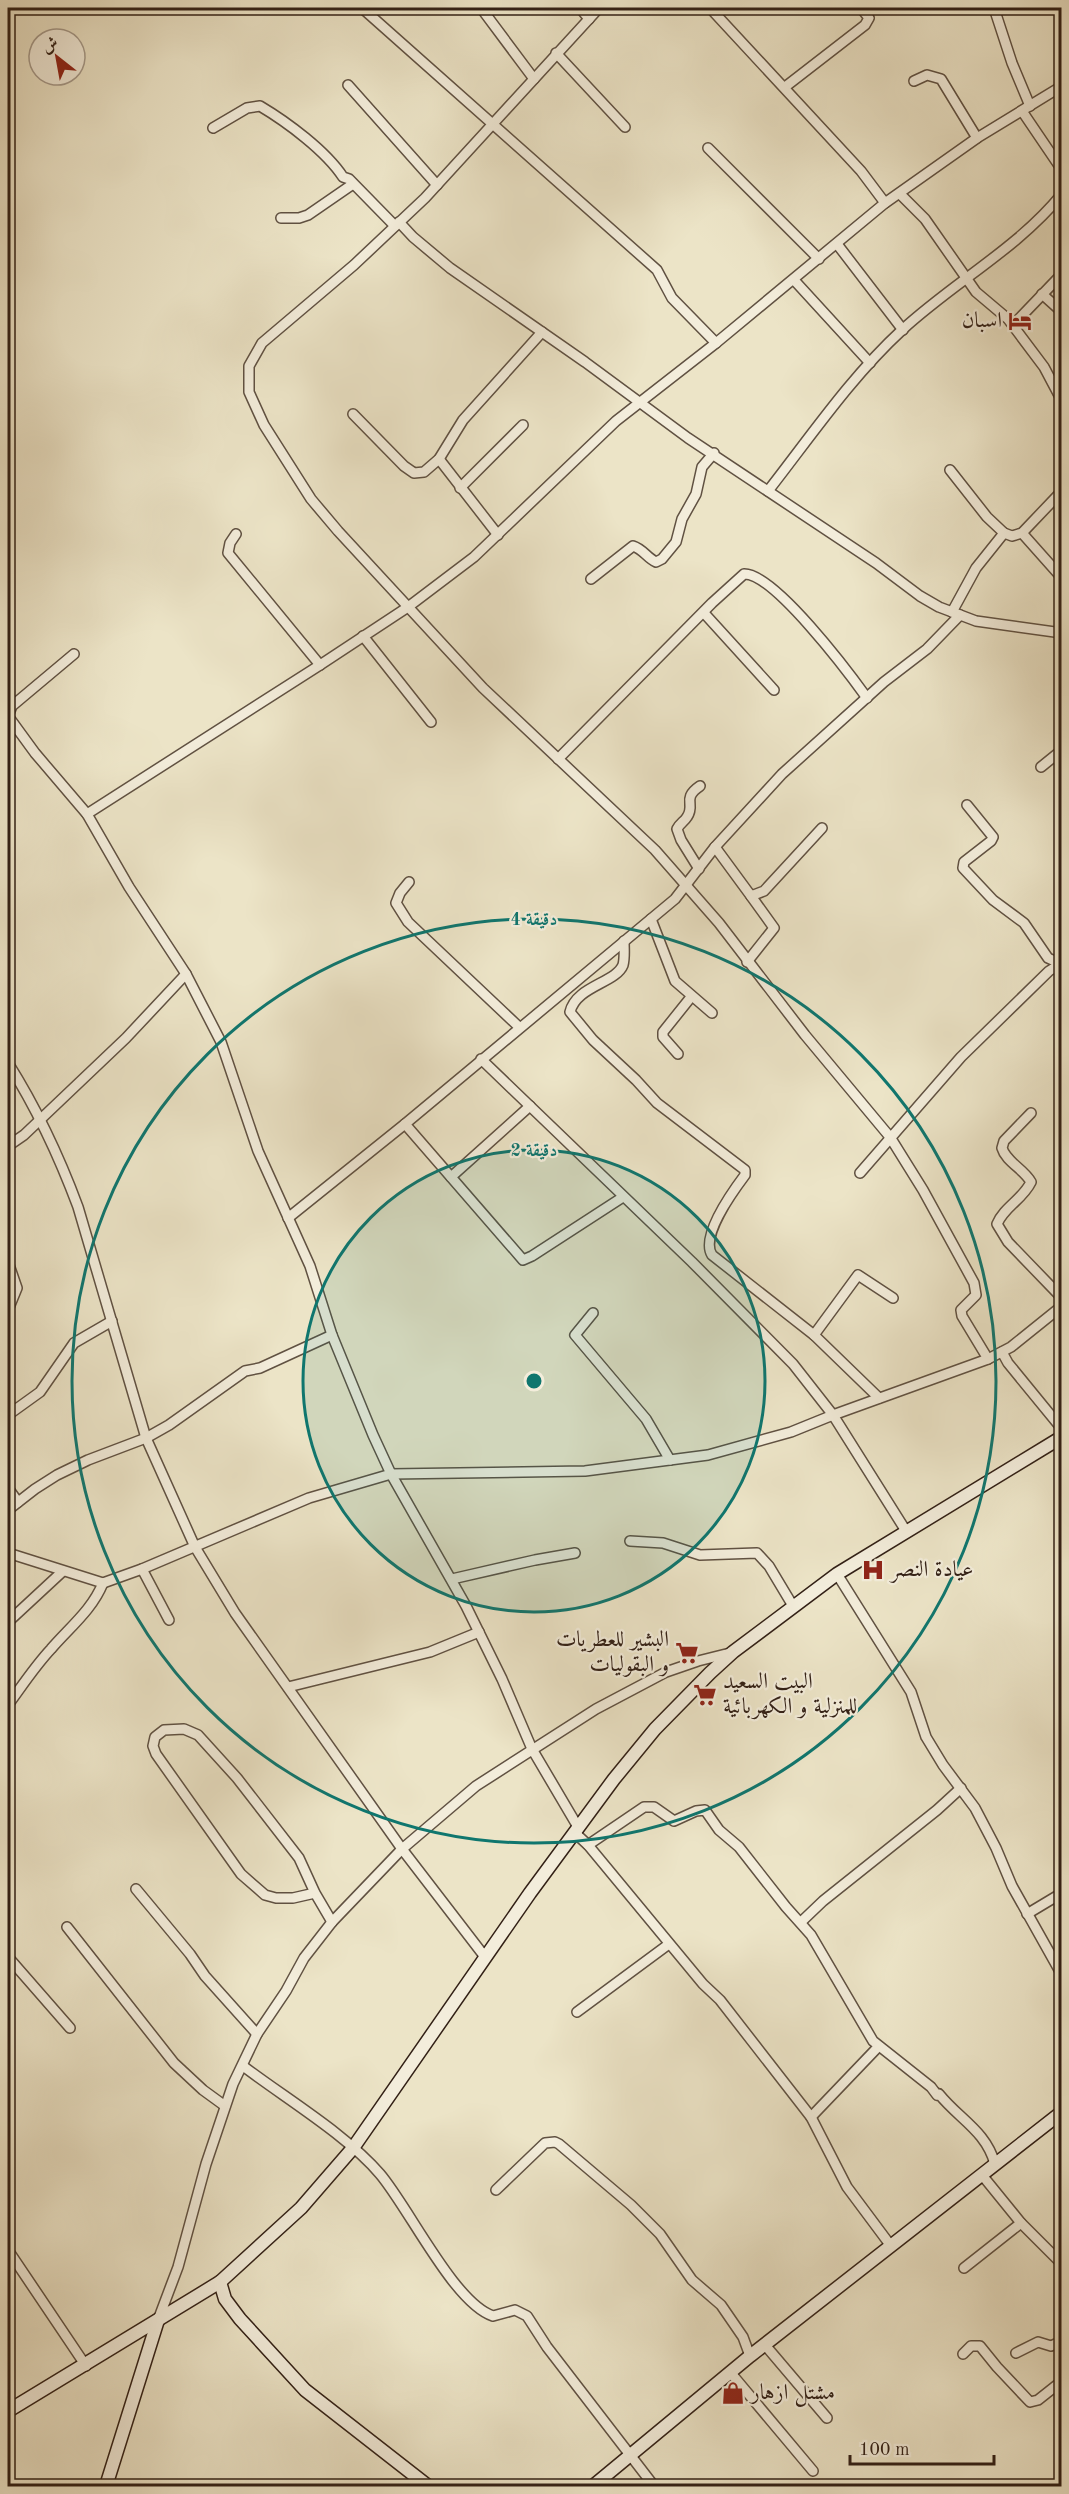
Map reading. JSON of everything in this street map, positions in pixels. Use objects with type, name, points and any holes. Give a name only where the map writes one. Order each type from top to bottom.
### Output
[{"type":"street","points":[[362,8],[657,270],[672,298],[716,343]]},
{"type":"street","points":[[482,8],[534,79]]},
{"type":"street","points":[[580,8],[589,19]]},
{"type":"street","points":[[599,8],[437,185],[346,272],[262,343],[254,354],[248,379],[249,392],[259,415],[312,499],[338,531],[475,679],[654,850],[687,886],[890,1137],[923,1190],[974,1283],[976,1295],[961,1310],[962,1316],[988,1359]]},
{"type":"street","points":[[710,8],[861,171],[885,203]]},
{"type":"street","points":[[785,87],[865,25],[869,18],[861,8]]},
{"type":"street","points":[[994,8],[1026,109],[1062,170]]},
{"type":"street","points":[[556,53],[625,127]]},
{"type":"street","points":[[914,81],[927,75],[941,79],[977,138]]},
{"type":"street","points":[[348,85],[437,185]]},
{"type":"street","points":[[87,814],[320,666],[408,607],[474,557],[638,403],[794,280],[885,203],[977,138],[1062,86]]},
{"type":"street","points":[[213,128],[247,108],[260,106],[294,129],[336,167],[343,177],[450,268],[688,438],[714,453],[876,563],[920,596],[956,614],[991,624],[1062,633]]},
{"type":"street","points":[[708,148],[819,259]]},
{"type":"street","points":[[281,218],[299,218],[308,215],[353,184]]},
{"type":"street","points":[[900,194],[926,219],[976,292],[1013,325],[1044,367],[1062,401]]},
{"type":"street","points":[[768,491],[870,363],[903,330],[1026,232],[1062,194]]},
{"type":"street","points":[[837,244],[903,330]]},
{"type":"street","points":[[1013,325],[1062,274]]},
{"type":"street","points":[[794,280],[870,363]]},
{"type":"street","points":[[1042,294],[1062,312]]},
{"type":"street","points":[[353,414],[414,473],[424,472],[439,459],[463,420],[542,332]]},
{"type":"street","points":[[460,488],[523,425]]},
{"type":"street","points":[[591,579],[633,546],[650,560],[656,562],[662,559],[676,542],[682,519],[696,494],[702,467],[714,453]]},
{"type":"street","points":[[439,459],[498,535]]},
{"type":"street","points":[[950,470],[987,518],[1004,533],[1012,536],[1022,533],[1062,491]]},
{"type":"street","points":[[288,1218],[405,1124],[675,899],[715,848],[782,774],[900,668],[927,648],[956,614],[976,568],[1004,533]]},
{"type":"street","points":[[1022,533],[1062,578]]},
{"type":"street","points":[[236,534],[230,543],[228,554],[320,666]]},
{"type":"street","points":[[558,759],[744,574],[752,575],[776,593],[813,628],[867,698]]},
{"type":"street","points":[[704,613],[774,690]]},
{"type":"street","points":[[363,636],[431,722]]},
{"type":"street","points":[[74,654],[12,706],[8,713],[36,753],[87,814],[129,887],[186,974],[230,1062],[258,1151],[310,1266],[332,1335],[391,1474],[452,1579],[479,1632],[532,1749],[576,1830],[669,1944],[720,2000],[811,2117],[847,2187],[891,2246]]},
{"type":"street","points":[[1041,767],[1062,750]]},
{"type":"street","points":[[699,869],[677,829],[688,817],[690,810],[688,799],[691,792],[700,786]]},
{"type":"street","points":[[968,806],[993,837],[964,862],[963,868],[993,900],[1024,923],[1048,958],[1061,964]]},
{"type":"street","points":[[751,896],[764,891],[822,828]]},
{"type":"street","points":[[715,848],[774,928],[747,962]]},
{"type":"street","points":[[410,882],[400,893],[396,903],[408,922],[519,1027]]},
{"type":"street","points":[[651,919],[675,981],[712,1013]]},
{"type":"street","points":[[624,941],[624,959],[619,972],[586,992],[576,1001],[570,1012],[592,1040],[636,1080],[657,1103],[745,1170],[745,1175],[729,1197],[717,1221],[709,1243],[710,1253],[814,1335],[879,1398]]},
{"type":"street","points":[[860,1173],[961,1057],[1049,971],[1061,964]]},
{"type":"street","points":[[8,1146],[126,1038],[186,974]]},
{"type":"street","points":[[678,1054],[663,1036],[663,1032],[691,997]]},
{"type":"street","points":[[481,1059],[692,1262],[793,1364],[833,1415],[906,1531]]},
{"type":"street","points":[[8,1063],[41,1118],[78,1207],[146,1438],[195,1547],[235,1613],[288,1688],[402,1849],[485,1957]]},
{"type":"street","points":[[451,1177],[530,1106]]},
{"type":"street","points":[[1031,1113],[1005,1141],[1002,1148],[1005,1155],[1028,1176],[1030,1182],[1022,1196],[997,1224],[1008,1242],[1060,1294]]},
{"type":"street","points":[[405,1124],[523,1260],[623,1197]]},
{"type":"street","points":[[8,1262],[17,1288],[8,1310]]},
{"type":"street","points":[[814,1335],[858,1275],[893,1298]]},
{"type":"street","points":[[8,1553],[103,1583],[142,1569],[309,1498],[391,1474],[585,1471],[708,1455],[791,1432],[988,1359],[1002,1352],[1062,1306]]},
{"type":"street","points":[[593,1313],[575,1335],[646,1419],[670,1460]]},
{"type":"street","points":[[8,1415],[40,1392],[74,1343],[112,1321]]},
{"type":"street","points":[[8,1510],[57,1475],[88,1460],[146,1438],[169,1425],[245,1371],[260,1368],[332,1335]]},
{"type":"street","points":[[1002,1352],[1062,1429]]},
{"type":"street","points":[[8,2411],[86,2366],[220,2282],[301,2208],[353,2148],[576,1830],[655,1729],[733,1653],[837,1574],[1062,1437]]},
{"type":"street","points":[[8,1488],[18,1502]]},
{"type":"street","points":[[630,1542],[663,1543],[700,1554],[723,1556],[757,1553],[765,1561],[793,1606]]},
{"type":"street","points":[[452,1579],[575,1553]]},
{"type":"street","points":[[142,1569],[169,1620]]},
{"type":"street","points":[[8,1622],[63,1572]]},
{"type":"street","points":[[837,1574],[911,1692],[926,1737],[975,1808],[1012,1886],[1062,1975]]},
{"type":"street","points":[[8,1705],[50,1650],[89,1609],[98,1597],[103,1583]]},
{"type":"street","points":[[288,1688],[430,1652],[479,1632]]},
{"type":"street","points":[[106,2487],[158,2320],[178,2267],[225,2106],[257,2034],[286,1991],[304,1958],[332,1922],[402,1849],[476,1786],[596,1709],[675,1667],[733,1653]]},
{"type":"street","points":[[315,1893],[293,1898],[276,1898],[265,1895],[241,1874],[156,1754],[153,1746],[155,1737],[164,1730],[184,1729],[198,1735],[237,1778],[299,1858],[315,1893],[332,1922]]},
{"type":"street","points":[[801,1922],[823,1901],[937,1810],[961,1788]]},
{"type":"street","points":[[588,1845],[644,1807],[654,1807],[674,1821],[696,1811],[705,1810],[719,1830],[739,1847],[786,1907],[801,1922],[832,1967],[878,2048],[931,2087],[979,2133],[991,2148],[995,2164]]},
{"type":"street","points":[[136,1889],[190,1954],[205,1976],[257,2034]]},
{"type":"street","points":[[1027,1914],[1062,1893]]},
{"type":"street","points":[[67,1927],[174,2063],[203,2090],[225,2106]]},
{"type":"street","points":[[577,2012],[669,1944]]},
{"type":"street","points":[[8,1957],[70,2028]]},
{"type":"street","points":[[811,2117],[878,2048]]},
{"type":"street","points":[[243,2066],[353,2148],[381,2174],[449,2276],[475,2306],[493,2316],[515,2310],[527,2316],[547,2347],[654,2487]]},
{"type":"street","points":[[593,2487],[750,2356],[1062,2112]]},
{"type":"street","points":[[496,2190],[545,2143],[559,2144],[632,2205],[660,2234],[692,2280],[721,2305],[743,2337],[750,2356]]},
{"type":"street","points":[[982,2175],[1021,2223],[1062,2264]]},
{"type":"street","points":[[964,2268],[1021,2223]]},
{"type":"street","points":[[8,2250],[86,2366]]},
{"type":"street","points":[[220,2282],[225,2299],[240,2319],[305,2390],[428,2487]]},
{"type":"street","points":[[1016,2353],[1038,2342],[1051,2346],[1062,2341]]},
{"type":"street","points":[[765,2345],[827,2418]]},
{"type":"street","points":[[963,2354],[971,2346],[980,2346],[996,2367],[1030,2402],[1038,2400],[1062,2381]]},
{"type":"street","points":[[730,2372],[813,2471]]},
{"type":"place","name":"اسبان","points":[[1020,321]]},
{"type":"place","name":"عيادة النصر","points":[[873,1570]]},
{"type":"place","name":"البشير للعطريات و البقوليات","points":[[687,1653]]},
{"type":"place","name":"البيت السعيد للمنزلية و الكهربائية","points":[[705,1695]]},
{"type":"place","name":"مشتل ازهار","points":[[733,2393]]}]
